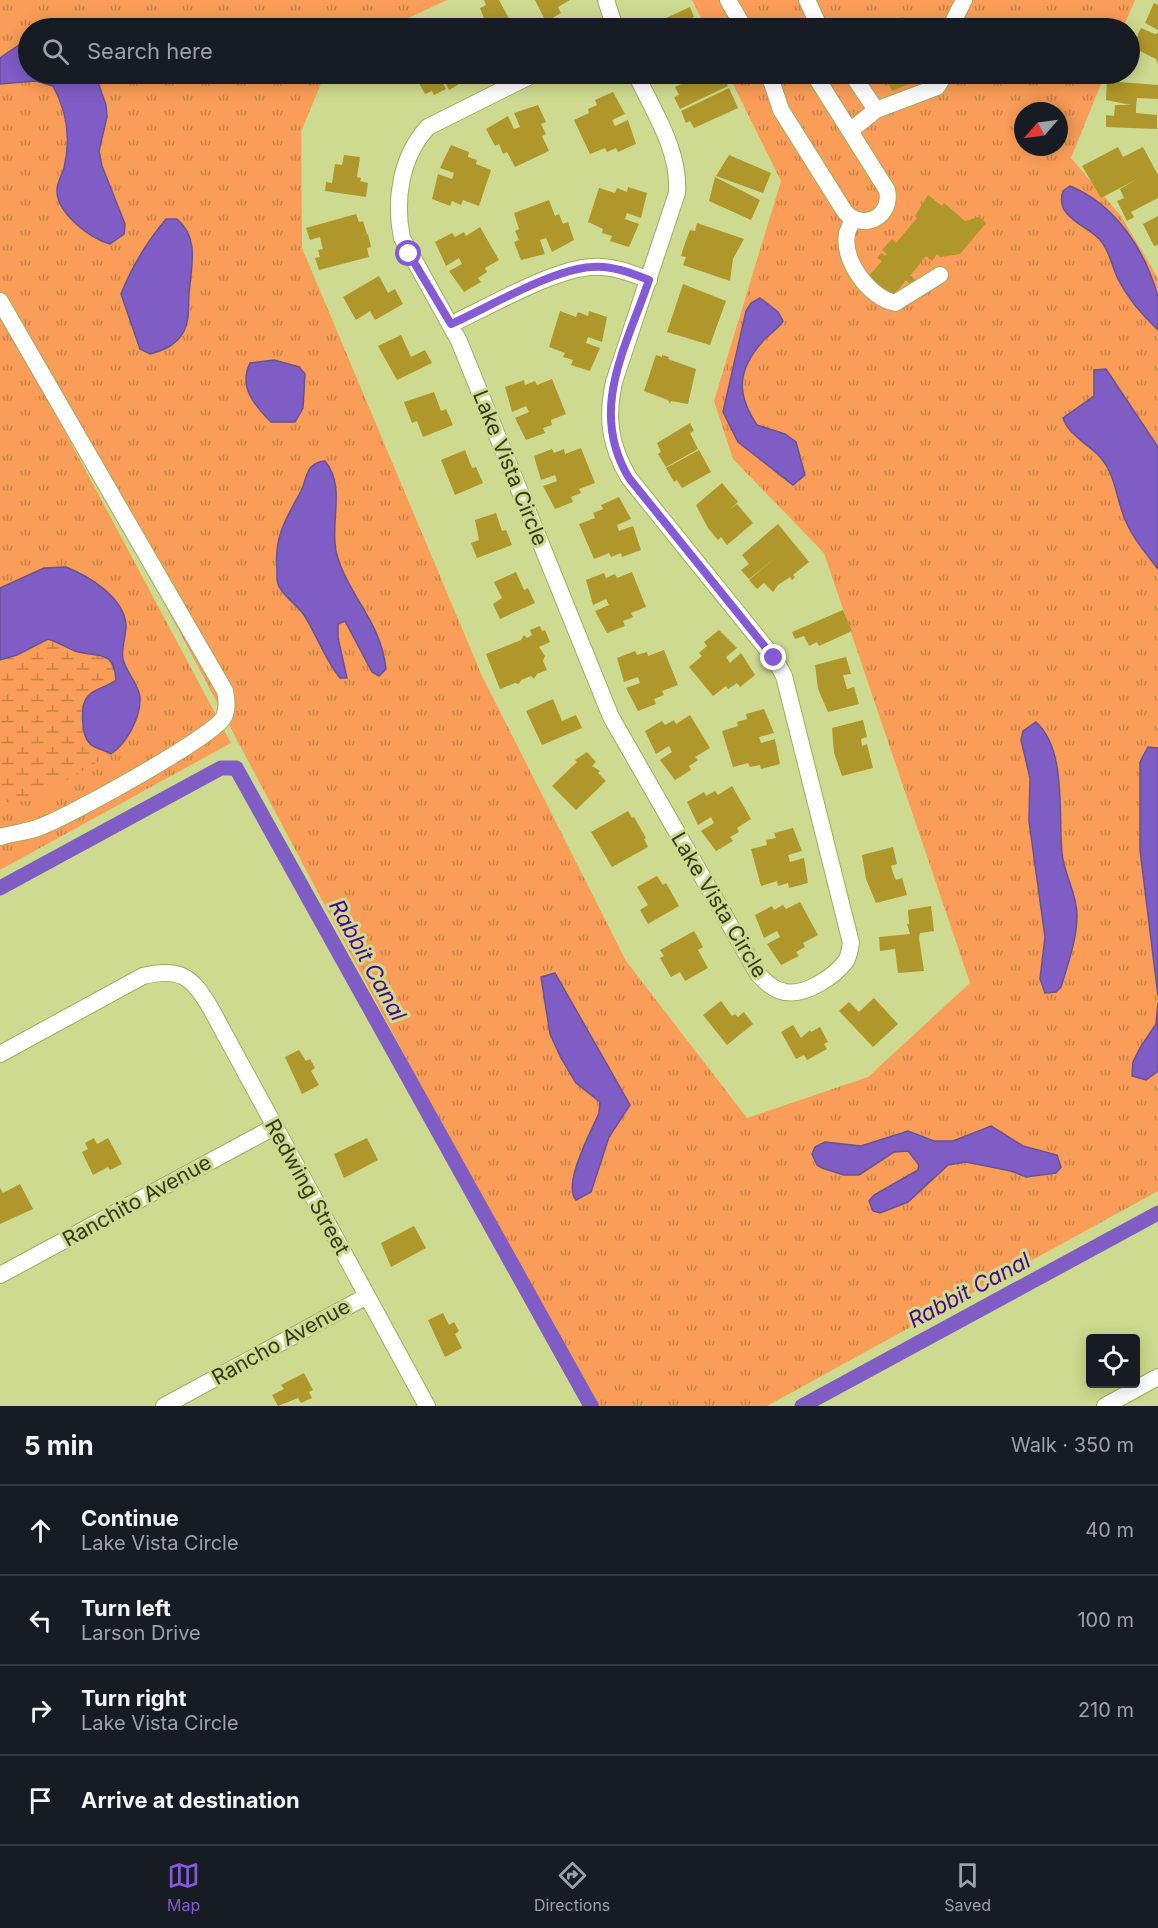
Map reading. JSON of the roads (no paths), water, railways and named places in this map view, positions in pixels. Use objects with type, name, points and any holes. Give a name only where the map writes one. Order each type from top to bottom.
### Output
[{"type":"street","points":[[606,0],[612,18]]},
{"type":"street","points":[[729,0],[739,18]]},
{"type":"street","points":[[807,0],[815,18]]},
{"type":"street","points":[[955,18],[964,0]]},
{"type":"street","name":"Lake Vista Circle","points":[[514,84],[429,127],[417,139],[405,168],[398,220],[402,238],[451,324],[586,656],[626,746],[758,974],[770,987],[786,993],[804,990],[836,971],[847,959],[851,943],[789,692],[774,658],[629,478],[620,463],[609,425],[609,406],[614,382],[673,211],[678,173],[668,141],[641,84]]},
{"type":"street","points":[[772,84],[781,110],[853,220],[861,222],[877,218],[889,198],[887,190],[820,84]]},
{"type":"street","points":[[859,84],[876,110]]},
{"type":"street","points":[[850,131],[876,110],[937,87],[939,84]]},
{"type":"street","points":[[853,220],[847,233],[853,263],[865,283],[884,301],[896,303],[940,275]]},
{"type":"street","points":[[451,324],[549,280],[591,267],[611,268],[649,280]]},
{"type":"street","points":[[0,301],[225,691],[228,704],[224,718],[214,729],[183,750],[48,824],[0,837]]},
{"type":"street","name":"Redwing Street","points":[[0,1054],[143,976],[164,971],[180,973],[203,995],[427,1406]]},
{"type":"street","name":"Ranchito Avenue","points":[[0,1275],[273,1127]]},
{"type":"street","name":"Rancho Avenue","points":[[164,1406],[367,1296]]},
{"type":"street","points":[[1105,1406],[1132,1400],[1158,1377]]},
{"type":"waterway","name":"Rabbit Canal","points":[[0,888],[221,768],[236,768],[591,1406]]},
{"type":"waterway","name":"Rabbit Canal","points":[[802,1406],[1158,1213]]}]
